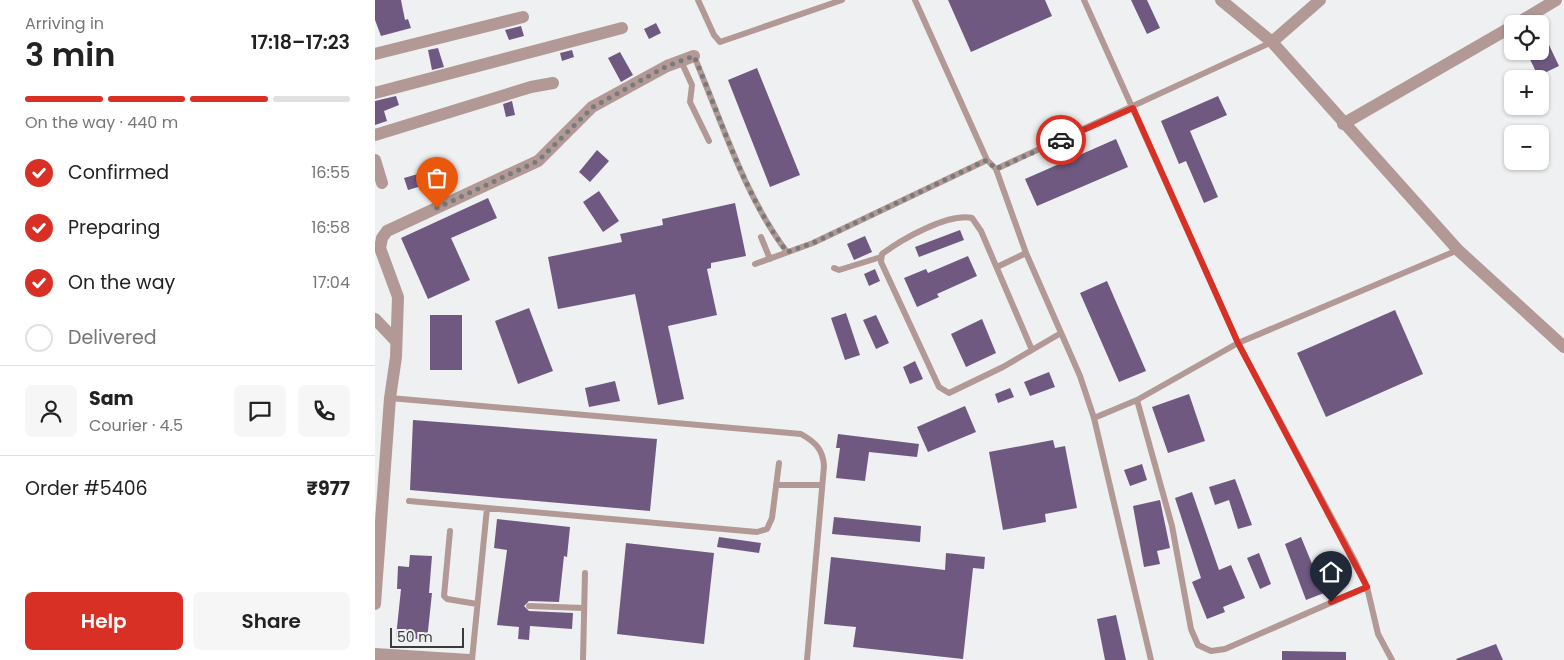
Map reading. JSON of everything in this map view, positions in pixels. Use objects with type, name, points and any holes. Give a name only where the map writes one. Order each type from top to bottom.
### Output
[{"type":"street","points":[[1221,0],[1272,42],[1343,124],[1458,250],[1564,347]]},
{"type":"street","points":[[1272,42],[1321,0]]},
{"type":"street","points":[[1531,15],[1556,0]]},
{"type":"street","points":[[375,54],[523,17]]},
{"type":"street","points":[[375,93],[623,28]]},
{"type":"street","points":[[1343,124],[1504,31]]},
{"type":"street","points":[[375,604],[390,398],[396,358],[398,297],[380,248],[382,238],[387,231],[538,161],[593,107],[694,56]]},
{"type":"street","points":[[375,135],[531,87],[553,83]]},
{"type":"street","points":[[375,160],[382,183]]},
{"type":"street","points":[[375,319],[396,341]]},
{"type":"street","points":[[375,654],[470,660]]},
{"type":"lane","points":[[699,0],[714,35],[720,42],[842,0]]},
{"type":"lane","points":[[915,0],[987,160],[996,169],[1026,253],[1080,376],[1094,418],[1151,660]]},
{"type":"lane","points":[[1084,0],[1238,343],[1367,587],[1378,634],[1392,660]]},
{"type":"lane","points":[[996,169],[1133,108],[1272,42]]},
{"type":"lane","points":[[694,56],[750,188],[774,235],[787,252]]},
{"type":"lane","points":[[681,61],[691,85],[690,102],[709,142]]},
{"type":"lane","points":[[755,264],[813,243],[987,160]]},
{"type":"lane","points":[[834,268],[839,270],[881,257],[891,247],[946,220],[963,216],[972,218],[997,266],[1032,350]]},
{"type":"lane","points":[[761,237],[770,258]]},
{"type":"lane","points":[[1094,418],[1137,400],[1238,343],[1458,250]]},
{"type":"lane","points":[[997,266],[1026,253]]},
{"type":"lane","points":[[881,257],[881,262],[931,370],[939,387],[944,391],[949,393],[1003,367],[1061,333]]},
{"type":"lane","points":[[390,398],[801,434],[815,442],[823,454],[822,485],[807,660]]},
{"type":"lane","points":[[1137,400],[1172,526],[1191,629],[1198,645],[1211,651],[1225,649],[1367,587]]},
{"type":"lane","points":[[409,501],[757,532],[767,528],[772,518],[779,464]]},
{"type":"lane","points":[[776,485],[822,485]]},
{"type":"lane","points":[[470,660],[487,508]]},
{"type":"lane","points":[[449,531],[444,596],[447,599],[477,604]]},
{"type":"lane","points":[[583,660],[585,574]]},
{"type":"lane","points":[[529,606],[584,608]]},
{"type":"building","points":[[375,0],[401,0],[405,20],[408,19],[411,28],[381,36],[375,20]]},
{"type":"building","points":[[948,0],[1045,0],[1052,16],[971,52]]},
{"type":"building","points":[[1131,0],[1147,0],[1160,28],[1147,34]]},
{"type":"building","points":[[656,23],[661,33],[649,39],[644,29]]},
{"type":"building","points":[[521,26],[524,36],[509,40],[505,30]]},
{"type":"building","points":[[1549,45],[1559,66],[1549,71],[1535,70],[1530,60],[1549,60]]},
{"type":"building","points":[[438,48],[444,67],[432,70],[428,50]]},
{"type":"building","points":[[572,50],[574,57],[562,61],[560,53]]},
{"type":"building","points":[[620,52],[633,75],[621,82],[608,58]]},
{"type":"building","points":[[757,68],[800,175],[770,187],[728,80]]},
{"type":"building","points":[[396,96],[399,105],[384,111],[387,121],[375,125],[375,101]]},
{"type":"building","points":[[1218,96],[1227,115],[1190,131],[1218,197],[1204,203],[1186,161],[1179,164],[1161,121]]},
{"type":"building","points":[[512,101],[515,115],[506,117],[503,104]]},
{"type":"building","points":[[1116,139],[1128,167],[1037,206],[1025,179]]},
{"type":"building","points":[[597,150],[609,161],[590,182],[579,172]]},
{"type":"building","points":[[452,164],[455,176],[408,190],[404,178]]},
{"type":"building","points":[[599,191],[619,221],[603,232],[583,202]]},
{"type":"building","points":[[488,198],[497,218],[451,238],[470,280],[428,299],[401,238]]},
{"type":"building","points":[[735,203],[746,256],[711,263],[711,268],[707,269],[717,315],[668,326],[684,399],[658,405],[635,294],[558,309],[548,257],[622,242],[620,234],[663,225],[662,219]]},
{"type":"building","points":[[960,230],[964,240],[919,257],[915,247]]},
{"type":"building","points":[[865,236],[872,252],[854,260],[847,244]]},
{"type":"building","points":[[968,256],[977,276],[937,294],[939,297],[917,307],[904,278],[926,269],[928,273]]},
{"type":"building","points":[[875,269],[880,281],[869,286],[864,274]]},
{"type":"building","points":[[1107,281],[1146,371],[1119,382],[1080,293]]},
{"type":"building","points":[[529,308],[553,371],[518,384],[495,321]]},
{"type":"building","points":[[1395,310],[1423,374],[1326,417],[1297,353]]},
{"type":"building","points":[[846,313],[860,355],[845,360],[831,318]]},
{"type":"building","points":[[430,315],[462,315],[462,370],[430,370]]},
{"type":"building","points":[[876,315],[889,343],[876,349],[863,320]]},
{"type":"building","points":[[982,319],[996,353],[966,367],[951,334]]},
{"type":"building","points":[[915,361],[923,379],[910,384],[903,367]]},
{"type":"building","points":[[1049,372],[1055,387],[1030,396],[1024,382]]},
{"type":"building","points":[[615,381],[620,401],[589,407],[585,388]]},
{"type":"building","points":[[1010,388],[1014,397],[998,403],[995,394]]},
{"type":"building","points":[[1189,394],[1205,441],[1168,453],[1152,407]]},
{"type":"building","points":[[965,406],[976,432],[928,452],[917,427]]},
{"type":"building","points":[[413,420],[657,439],[650,511],[410,490]]},
{"type":"building","points":[[838,434],[919,444],[917,457],[869,452],[865,481],[836,478],[840,448],[836,448]]},
{"type":"building","points":[[1053,440],[1055,448],[1065,446],[1077,508],[1045,514],[1046,522],[1003,530],[989,452]]},
{"type":"building","points":[[1142,464],[1147,480],[1130,486],[1124,470]]},
{"type":"building","points":[[1235,479],[1252,525],[1238,529],[1229,500],[1215,505],[1209,487]]},
{"type":"building","points":[[1192,492],[1219,570],[1231,565],[1245,598],[1223,607],[1225,612],[1207,619],[1192,582],[1201,578],[1175,498]]},
{"type":"building","points":[[1160,500],[1170,548],[1157,551],[1160,564],[1144,567],[1133,506]]},
{"type":"building","points":[[834,517],[921,526],[920,542],[832,534]]},
{"type":"building","points":[[497,519],[570,527],[567,557],[564,556],[559,602],[529,601],[524,606],[529,611],[573,613],[572,629],[530,626],[529,640],[518,639],[519,627],[497,625],[507,550],[494,548]]},
{"type":"building","points":[[719,537],[761,543],[759,553],[717,547]]},
{"type":"building","points":[[1301,537],[1324,593],[1306,600],[1285,544]]},
{"type":"building","points":[[626,543],[714,553],[704,644],[617,634]]},
{"type":"building","points":[[946,553],[985,557],[984,569],[973,568],[963,659],[853,647],[856,627],[824,624],[831,557],[945,570]]},
{"type":"building","points":[[1259,553],[1271,584],[1260,589],[1247,558]]},
{"type":"building","points":[[410,555],[432,556],[429,593],[432,593],[427,640],[396,637],[401,589],[397,589],[398,566],[409,567]]},
{"type":"building","points":[[1116,615],[1126,660],[1105,660],[1097,619]]},
{"type":"building","points":[[1496,644],[1503,660],[1456,659]]},
{"type":"building","points":[[1282,651],[1346,652],[1346,660],[1282,660]]},
{"type":"way so far","points":[[437,208],[538,161],[593,107],[667,66],[694,56],[750,188],[774,235],[787,252],[813,243],[987,160],[996,169],[1061,140]]},
{"type":"route","points":[[1061,140],[1133,108],[1238,343],[1355,561],[1367,587],[1331,602]]}]
